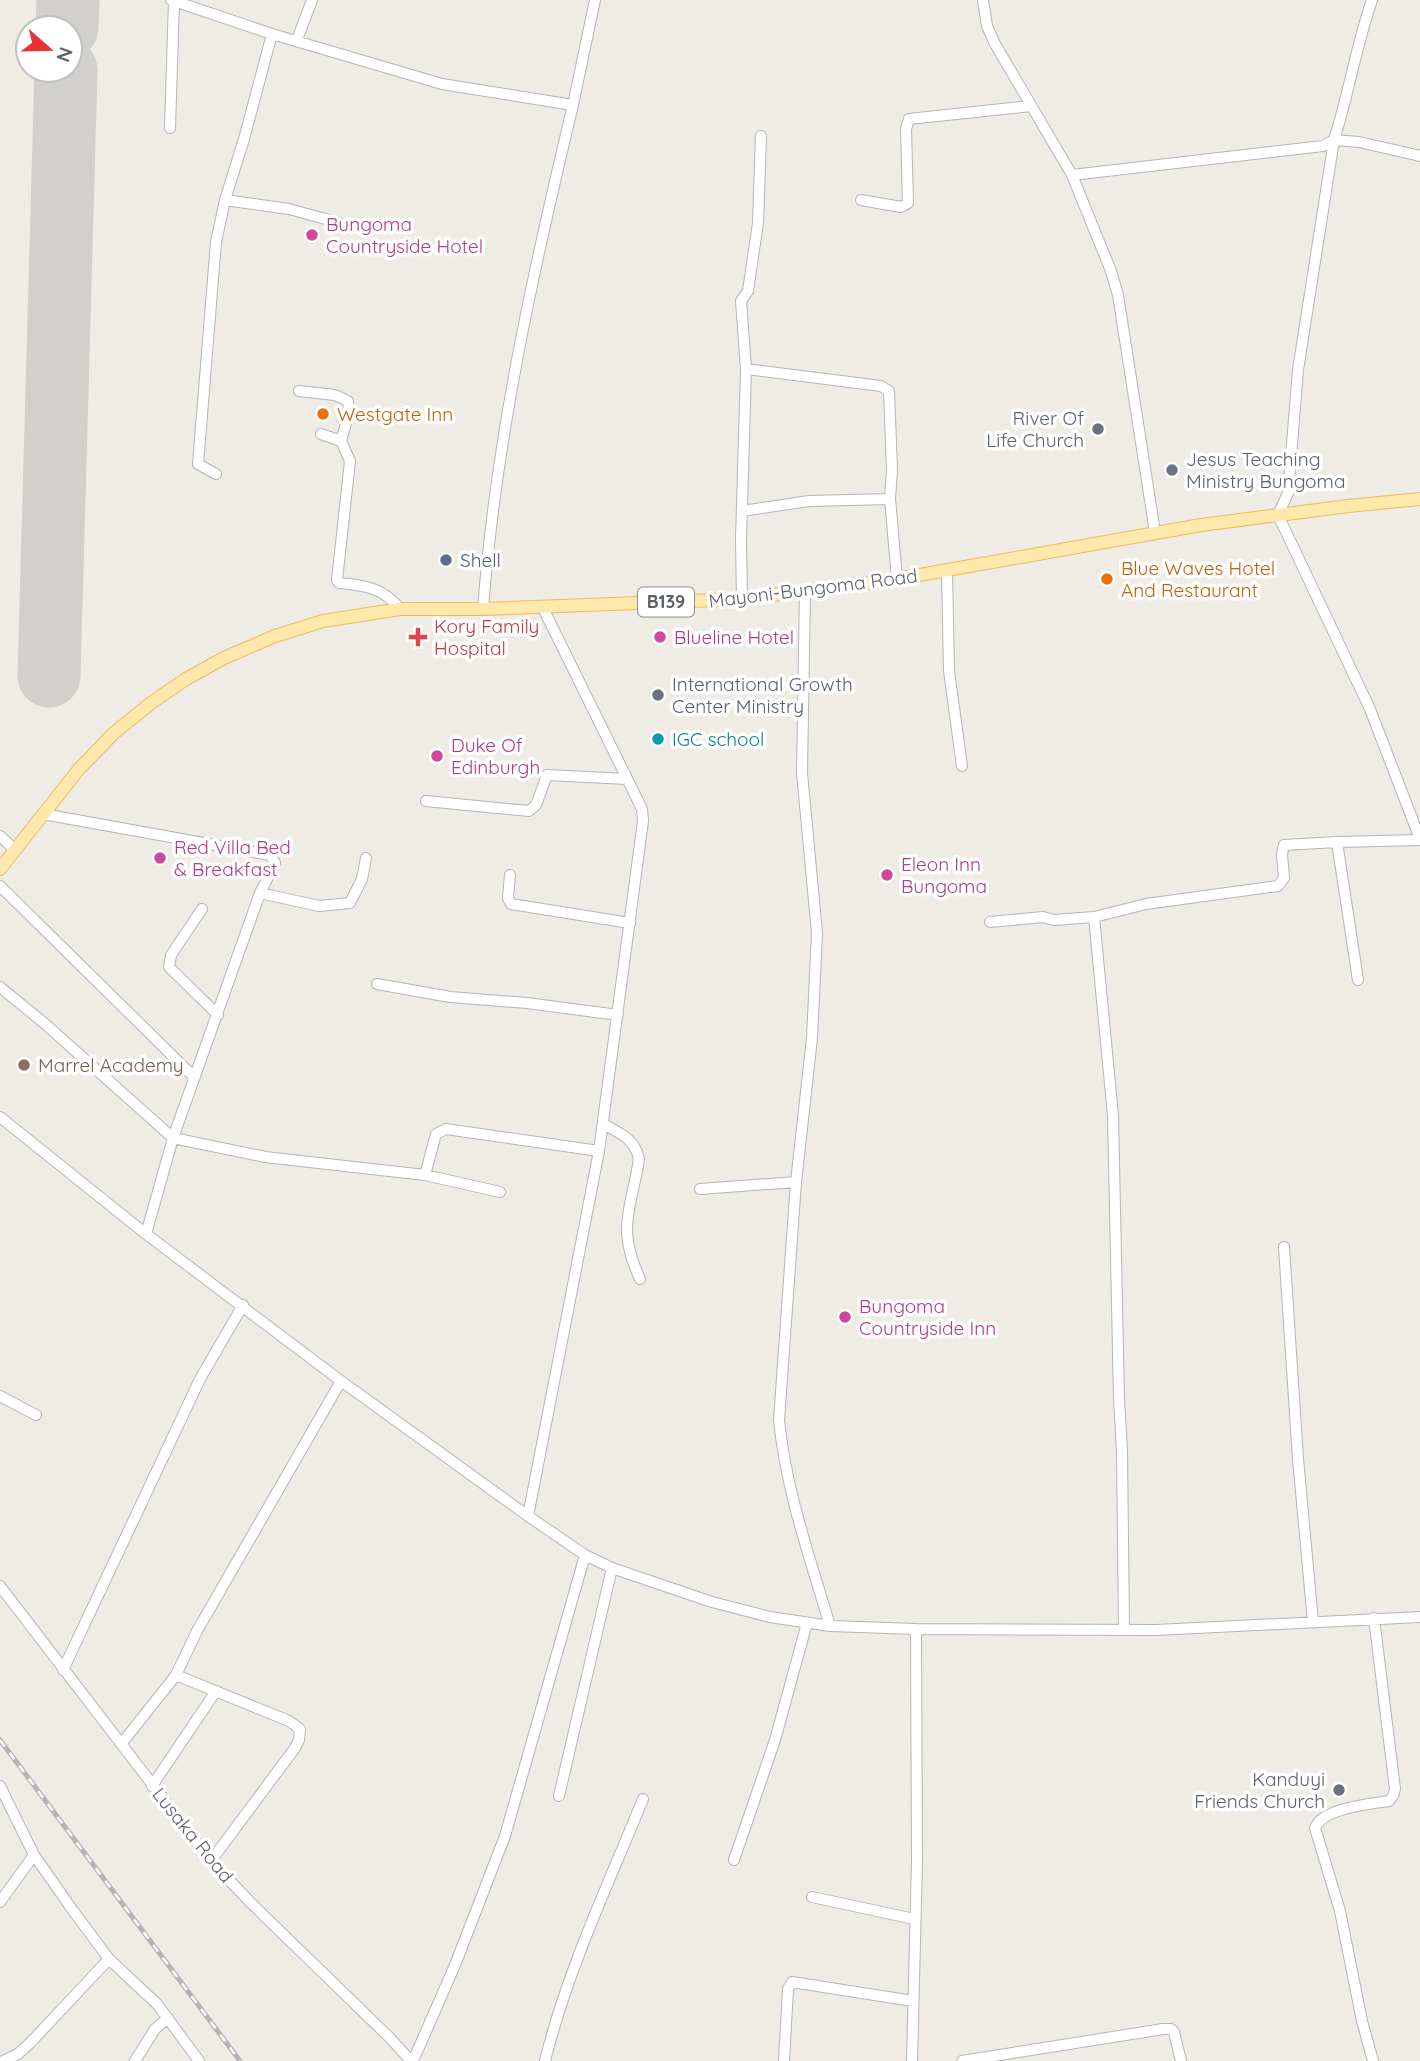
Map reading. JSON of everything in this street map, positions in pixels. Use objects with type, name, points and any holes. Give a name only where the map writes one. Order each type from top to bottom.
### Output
[{"type":"main road","name":"Mayoni-Bungoma Road","points":[[0,869],[79,769],[114,733],[186,679],[224,658],[275,636],[323,621],[400,609],[484,609],[742,599],[947,571],[1155,532],[1420,499]]},
{"type":"street","points":[[170,128],[172,0],[197,3],[272,34],[442,84],[573,106]]},
{"type":"street","points":[[297,40],[312,0]]},
{"type":"street","points":[[484,609],[488,540],[505,423],[532,274],[573,106],[595,0]]},
{"type":"street","points":[[983,0],[986,26],[1072,175],[1111,271],[1118,295],[1155,532]]},
{"type":"street","points":[[990,922],[1043,917],[1054,920],[1094,917],[1146,904],[1278,886],[1283,883],[1284,878],[1284,845],[1420,839],[1370,709],[1278,515],[1288,493],[1298,370],[1334,140],[1372,0]]},
{"type":"street","points":[[216,474],[198,464],[216,242],[225,200],[272,34]]},
{"type":"street","points":[[861,200],[901,207],[908,203],[906,129],[909,119],[1031,106]]},
{"type":"street","points":[[742,599],[746,369],[741,301],[748,291],[758,223],[761,136]]},
{"type":"street","points":[[1072,175],[1323,146],[1334,140],[1359,142],[1420,156]]},
{"type":"street","points":[[225,200],[289,209],[340,223]]},
{"type":"street","points":[[746,369],[886,387],[889,391],[892,470],[890,499],[897,579]]},
{"type":"street","points":[[299,391],[335,395],[348,401],[349,413],[341,441],[350,461],[337,580],[340,583],[364,585],[380,590],[393,598],[400,609]]},
{"type":"street","points":[[321,434],[341,441]]},
{"type":"street","points":[[742,511],[808,501],[890,499]]},
{"type":"street","points":[[947,571],[948,671],[962,766]]},
{"type":"street","points":[[805,591],[802,772],[817,933],[812,1038],[796,1182],[779,1420],[790,1490],[830,1626]]},
{"type":"street","points":[[528,1516],[599,1151],[643,821],[642,808],[542,607]]},
{"type":"street","points":[[426,801],[529,811],[534,808],[547,775],[627,779]]},
{"type":"street","points":[[43,814],[270,855],[275,863],[260,893],[194,1077],[146,1234]]},
{"type":"street","points":[[0,836],[14,849]]},
{"type":"street","points":[[1337,842],[1358,980]]},
{"type":"street","points":[[260,893],[319,906],[350,904],[362,879],[366,858]]},
{"type":"street","points":[[510,875],[508,898],[511,904],[630,923]]},
{"type":"street","points":[[0,886],[194,1077]]},
{"type":"street","points":[[202,909],[171,955],[169,967],[218,1016]]},
{"type":"street","points":[[1094,917],[1113,1115],[1124,1629]]},
{"type":"street","points":[[377,984],[450,997],[527,1003],[618,1015]]},
{"type":"street","points":[[0,988],[44,1023],[173,1139],[265,1157],[425,1175],[500,1192]]},
{"type":"street","points":[[0,1117],[146,1234],[341,1381],[528,1516],[585,1555],[612,1568],[712,1602],[770,1616],[830,1626],[1156,1630],[1420,1617]]},
{"type":"street","points":[[603,1124],[626,1136],[638,1151],[639,1159],[626,1220],[626,1238],[629,1256],[640,1279]]},
{"type":"street","points":[[425,1175],[436,1134],[446,1129],[599,1151]]},
{"type":"street","points":[[700,1189],[796,1182]]},
{"type":"street","points":[[1284,1247],[1298,1460],[1313,1622]]},
{"type":"street","points":[[64,1670],[200,1379],[243,1306]]},
{"type":"street","points":[[122,1743],[176,1675],[197,1631],[341,1381]]},
{"type":"street","points":[[0,1396],[36,1415]]},
{"type":"street","points":[[412,2061],[455,1965],[505,1836],[585,1555]]},
{"type":"street","points":[[559,1796],[612,1568]]},
{"type":"street","name":"Lusaka Road","points":[[0,1586],[211,1861],[412,2061]]},
{"type":"street","points":[[1373,2061],[1362,2021],[1340,1911],[1315,1828],[1324,1816],[1390,1801],[1395,1789],[1374,1618]]},
{"type":"street","points":[[734,1860],[775,1740],[807,1623]]},
{"type":"street","points":[[912,2061],[917,1861],[916,1629]]},
{"type":"street","points":[[176,1675],[289,1721],[300,1729],[295,1748],[211,1861]]},
{"type":"street","points":[[152,1786],[216,1691]]},
{"type":"street","points":[[0,1786],[34,1855],[109,1959],[158,2004],[199,2061]]},
{"type":"street","points":[[545,2061],[552,2031],[578,1958],[643,1799]]},
{"type":"street","points":[[0,1902],[34,1855]]},
{"type":"street","points":[[811,1897],[914,1919]]},
{"type":"street","points":[[3,2061],[18,2054],[31,2042],[109,1959]]},
{"type":"street","points":[[784,2061],[788,1989],[792,1982],[913,2001]]},
{"type":"street","points":[[135,2061],[155,2029],[168,2018]]},
{"type":"street","points":[[962,2061],[1163,2029],[1171,2029],[1174,2032],[1181,2061]]},
{"type":"runway","points":[[68,0],[68,14]]},
{"type":"runway","points":[[49,676],[66,84]]},
{"type":"railway","points":[[0,1740],[240,2061]]},
{"type":"place","name":"Bungoma Countryside Hotel","points":[[312,235]]},
{"type":"place","name":"Westgate Inn","points":[[323,414]]},
{"type":"place","name":"River Of Life Church","points":[[1098,429]]},
{"type":"place","name":"Jesus Teaching Ministry Bungoma","points":[[1172,470]]},
{"type":"place","name":"Shell","points":[[446,560]]},
{"type":"place","name":"Blue Waves Hotel And Restaurant","points":[[1107,579]]},
{"type":"place","name":"Kory Family Hospital","points":[[418,637]]},
{"type":"place","name":"Blueline Hotel","points":[[660,637]]},
{"type":"place","name":"International Growth Center Ministry","points":[[658,695]]},
{"type":"place","name":"IGC school","points":[[658,739]]},
{"type":"place","name":"Duke Of Edinburgh","points":[[437,756]]},
{"type":"place","name":"Red Villa Bed & Breakfast","points":[[160,858]]},
{"type":"place","name":"Eleon Inn Bungoma","points":[[887,875]]},
{"type":"place","name":"Marrel Academy","points":[[24,1065]]},
{"type":"place","name":"Bungoma Countryside Inn","points":[[845,1317]]},
{"type":"place","name":"Kanduyi Friends Church","points":[[1339,1790]]}]
